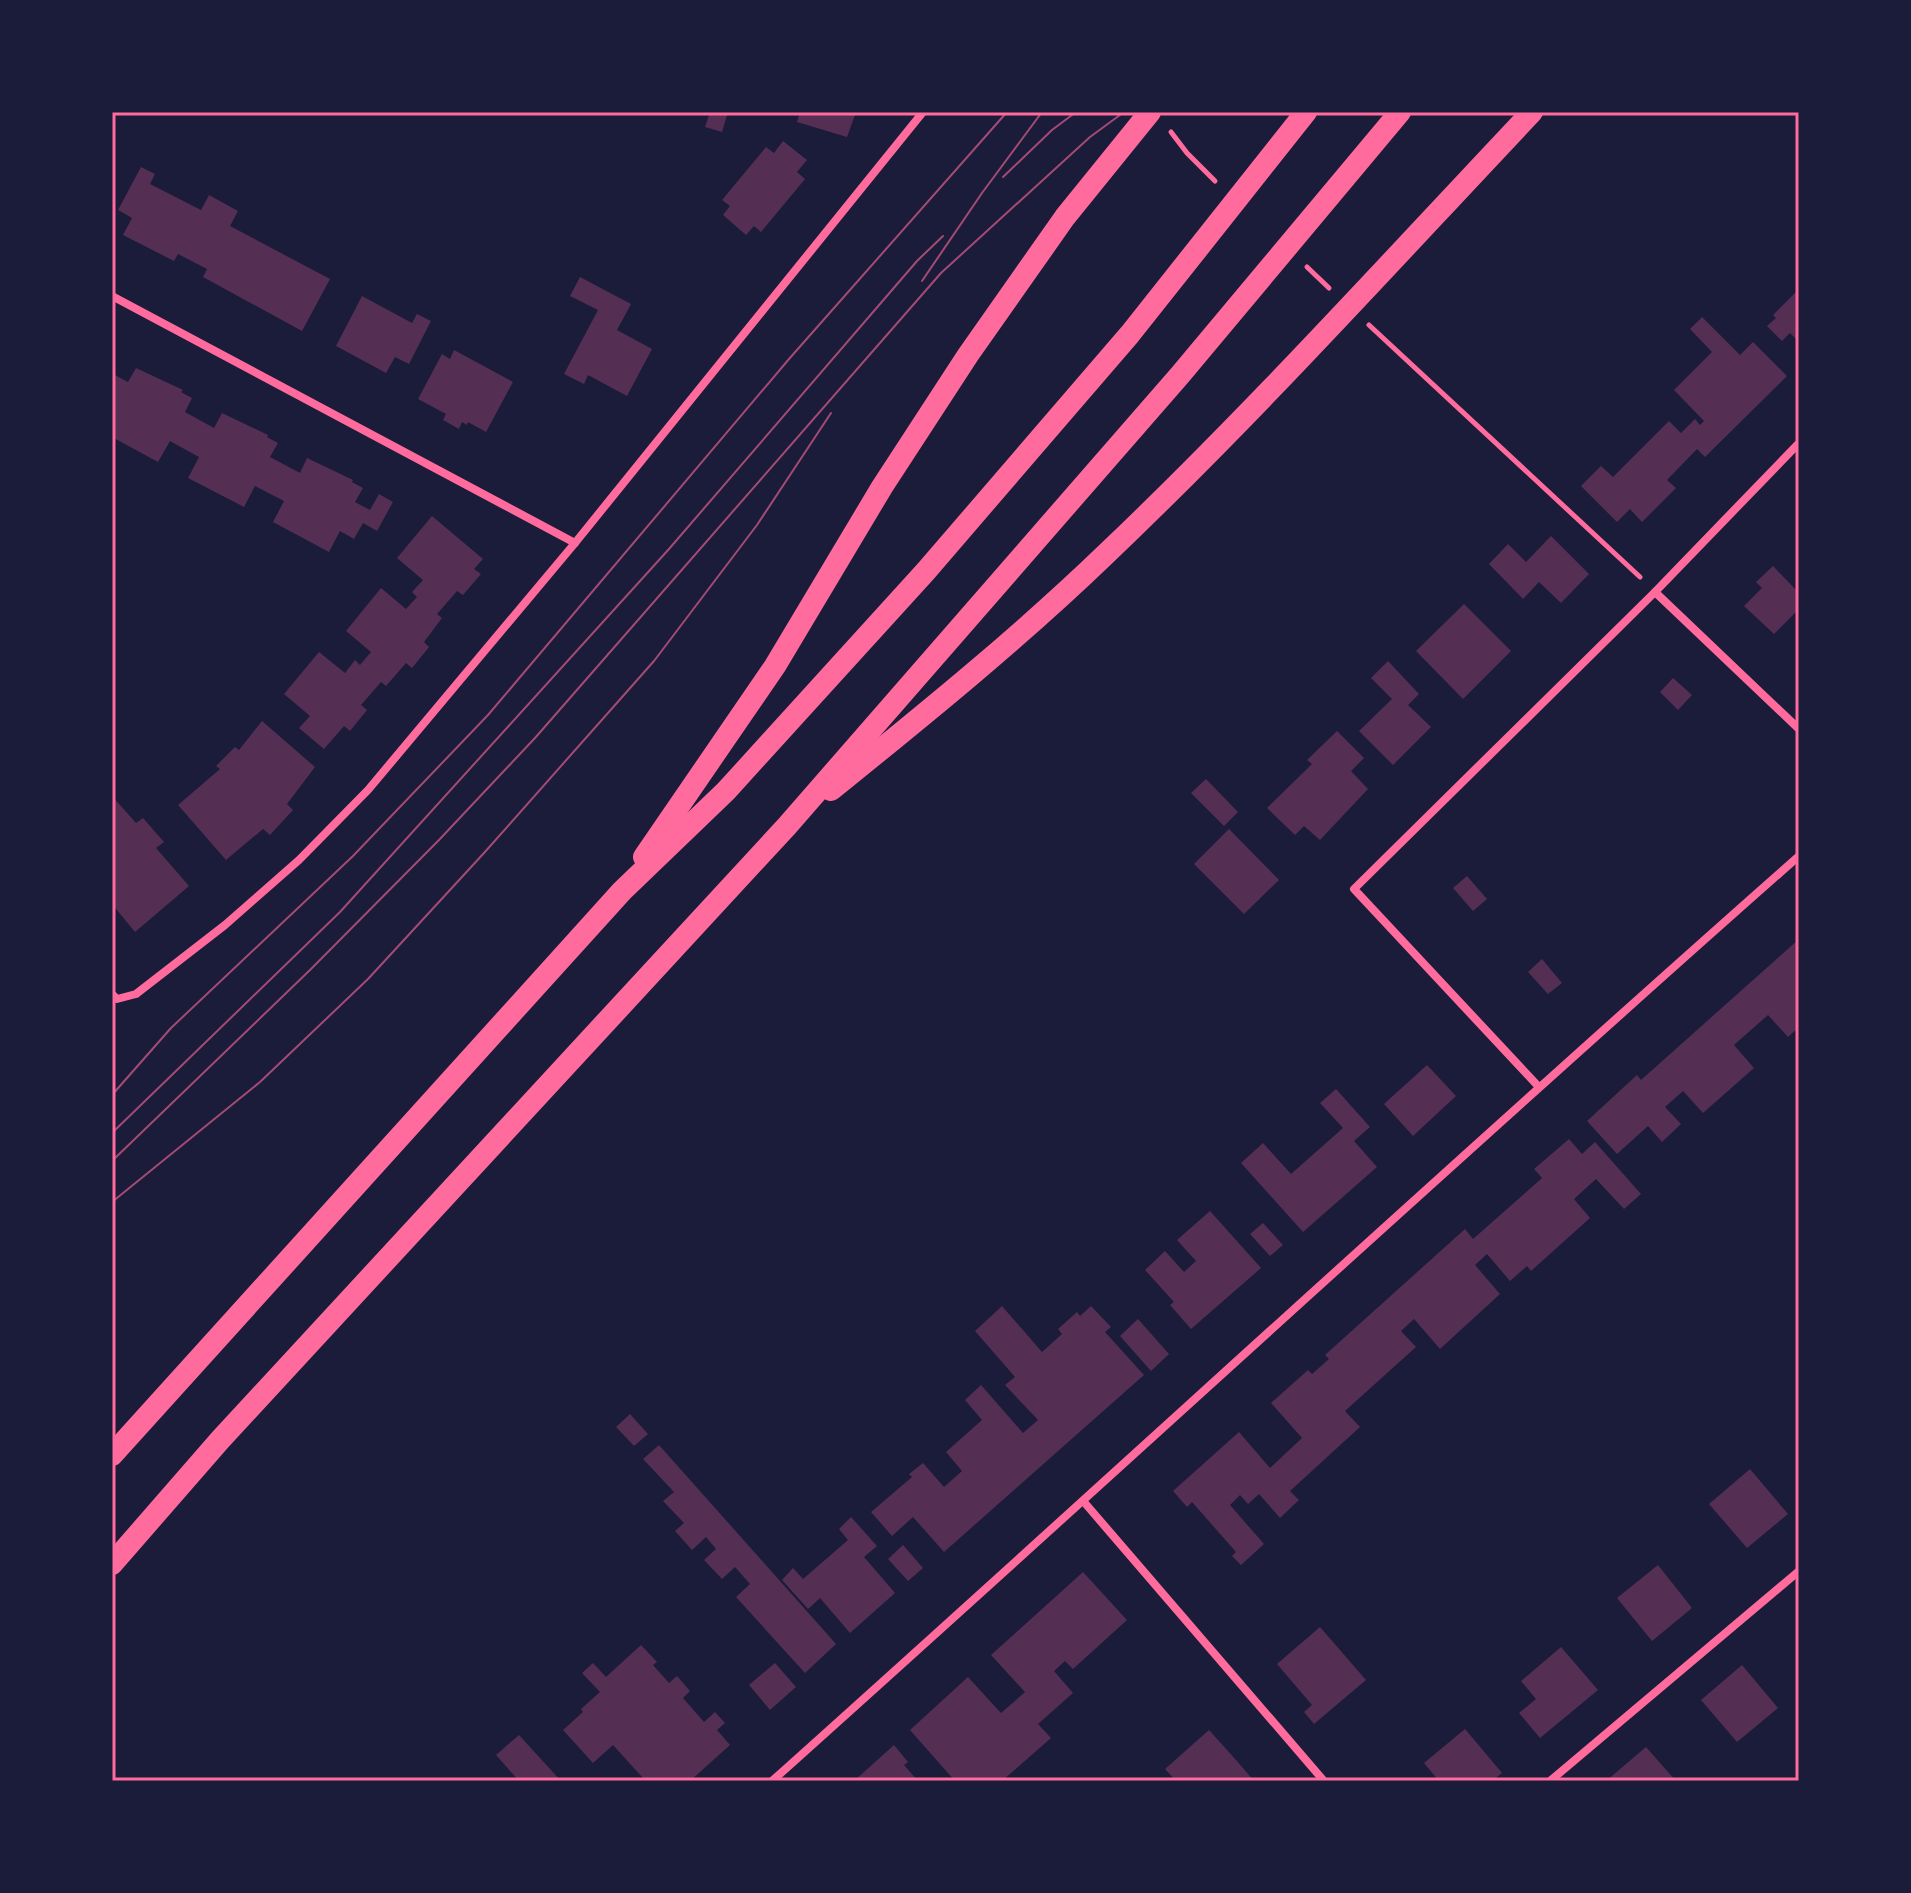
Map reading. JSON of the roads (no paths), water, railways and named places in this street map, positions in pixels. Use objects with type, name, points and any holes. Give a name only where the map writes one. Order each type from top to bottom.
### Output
[{"type":"highway","points":[[622,891],[775,666],[882,487],[968,355],[1065,217],[1150,112]]},
{"type":"highway","points":[[112,1455],[622,891],[726,791],[926,571],[1130,334],[1306,112]]},
{"type":"highway","points":[[112,1564],[220,1440],[787,826],[1180,375],[1400,112]]},
{"type":"highway","points":[[787,826],[939,703],[1106,554],[1275,386],[1532,112]]},
{"type":"street","points":[[114,997],[136,994],[214,934],[299,860],[368,790],[575,543],[923,112]]},
{"type":"street","points":[[112,296],[575,543]]},
{"type":"street","points":[[1538,1086],[1354,889],[1655,592],[1799,443]]},
{"type":"street","points":[[1655,592],[1799,729]]},
{"type":"street","points":[[772,1781],[1084,1502],[1538,1086],[1799,856]]},
{"type":"street","points":[[1084,1502],[1324,1781]]},
{"type":"street","points":[[1550,1781],[1799,1571]]},
{"type":"tram line","points":[[112,1095],[171,1028],[353,856],[488,715],[789,359],[1007,112]]},
{"type":"tram line","points":[[922,281],[1042,112]]},
{"type":"tram line","points":[[1003,177],[1052,130],[1076,112]]},
{"type":"tram line","points":[[112,1161],[310,970],[535,738],[941,273],[1090,137],[1124,112]]},
{"type":"tram line","points":[[112,1133],[340,912],[669,549],[917,261],[943,236]]},
{"type":"tram line","points":[[112,1202],[260,1082],[368,979],[484,853],[654,661],[757,525],[831,413]]}]
